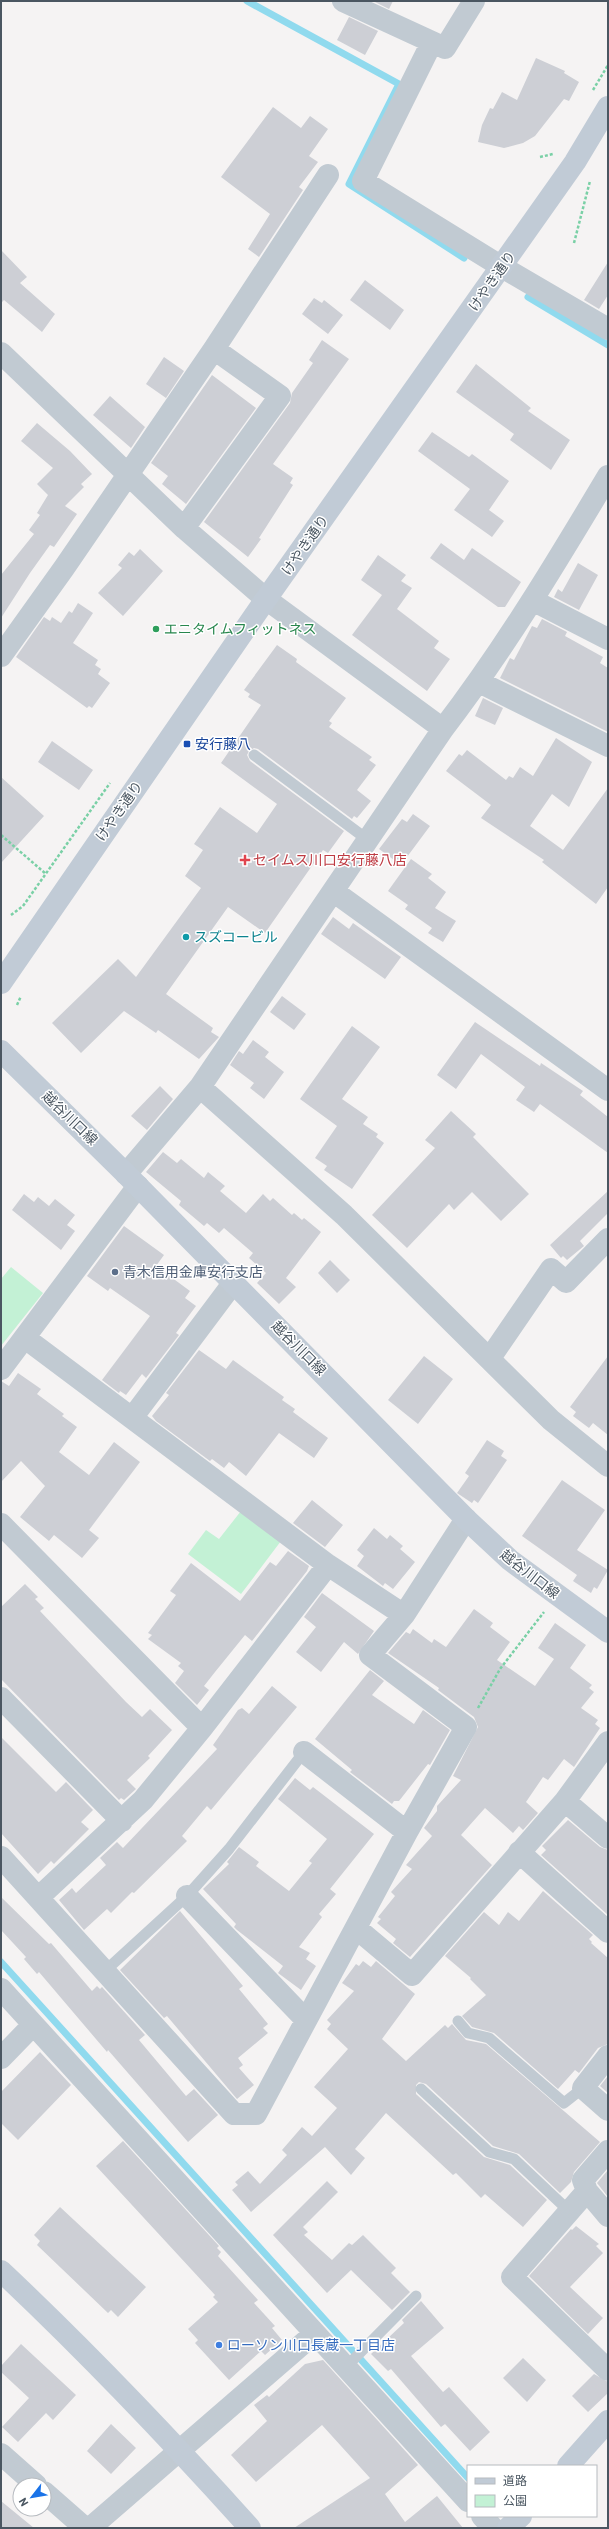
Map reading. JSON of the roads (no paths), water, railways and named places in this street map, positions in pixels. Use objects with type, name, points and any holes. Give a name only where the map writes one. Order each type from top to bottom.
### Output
[{"type":"street","points":[[344,1],[445,48],[474,1]]},
{"type":"street","points":[[432,42],[363,180],[502,267],[608,329]]},
{"type":"street","name":"けやき通り","points":[[1,982],[266,599],[575,162],[608,107]]},
{"type":"street","points":[[1,656],[214,349],[328,175]]},
{"type":"street","points":[[184,528],[280,396],[214,349]]},
{"type":"street","points":[[1,353],[184,528],[266,599],[443,729]]},
{"type":"street","points":[[1,1369],[25,1338],[132,1180],[200,1087],[443,729],[479,682],[534,600],[608,476]]},
{"type":"street","points":[[534,600],[608,639]]},
{"type":"street","points":[[479,682],[608,746]]},
{"type":"street","points":[[333,891],[608,1090]]},
{"type":"street","name":"越谷川口線","points":[[1,1051],[234,1282],[466,1519],[510,1560],[608,1632]]},
{"type":"street","points":[[200,1087],[344,1215],[551,1420],[608,1466]]},
{"type":"street","points":[[490,1358],[551,1270],[566,1282],[608,1239]]},
{"type":"street","points":[[132,1418],[234,1282]]},
{"type":"street","points":[[25,1338],[328,1565],[404,1615]]},
{"type":"street","points":[[1,1857],[39,1897],[234,2114],[256,2114],[305,2019],[466,1727],[370,1656],[404,1615],[466,1519]]},
{"type":"street","points":[[1,1524],[202,1728]]},
{"type":"street","points":[[39,1897],[143,1800],[202,1728],[328,1565]]},
{"type":"street","points":[[1,1698],[122,1821]]},
{"type":"street","points":[[356,1928],[412,1975],[565,1801],[608,1742]]},
{"type":"street","points":[[304,1752],[407,1832]]},
{"type":"street","points":[[565,1801],[608,1838]]},
{"type":"street","points":[[519,1852],[608,1932]]},
{"type":"street","points":[[187,1896],[305,2019]]},
{"type":"street","points":[[1,1989],[345,2368],[467,2500]]},
{"type":"street","points":[[1,2058],[33,2025]]},
{"type":"street","points":[[608,2056],[583,2088],[608,2110]]},
{"type":"street","points":[[608,2151],[583,2180],[587,2191],[608,2216]]},
{"type":"street","points":[[587,2191],[512,2277],[608,2370]]},
{"type":"street","points":[[1,2271],[106,2373],[180,2449],[250,2528]]},
{"type":"street","points":[[90,2528],[314,2334]]},
{"type":"street","points":[[569,2465],[608,2421]]},
{"type":"street","points":[[1,2454],[27,2477]]},
{"type":"street","points":[[52,2499],[85,2528]]},
{"type":"street","points":[[483,2517],[493,2528]]},
{"type":"street","points":[[508,2528],[520,2517]]},
{"type":"lane","points":[[254,755],[368,840]]},
{"type":"lane","points":[[105,1971],[187,1896],[234,1844],[304,1752]]},
{"type":"lane","points":[[458,2021],[468,2033],[489,2038],[564,2103],[583,2088]]},
{"type":"lane","points":[[421,2089],[489,2152],[514,2159],[569,2211]]},
{"type":"lane","points":[[345,2368],[416,2296]]},
{"type":"waterway","points":[[247,1],[399,84],[349,184],[464,258]]},
{"type":"waterway","points":[[528,297],[608,345]]},
{"type":"waterway","points":[[1,1962],[467,2477]]},
{"type":"place","name":"エニタイムフィットネス","points":[[156,629]]},
{"type":"place","name":"安行藤八","points":[[187,744]]},
{"type":"place","name":"セイムス川口安行藤八店","points":[[245,860]]},
{"type":"place","name":"スズコービル","points":[[186,937]]},
{"type":"place","name":"青木信用金庫安行支店","points":[[115,1272]]},
{"type":"place","name":"ローソン川口長蔵一丁目店","points":[[219,2345]]}]
